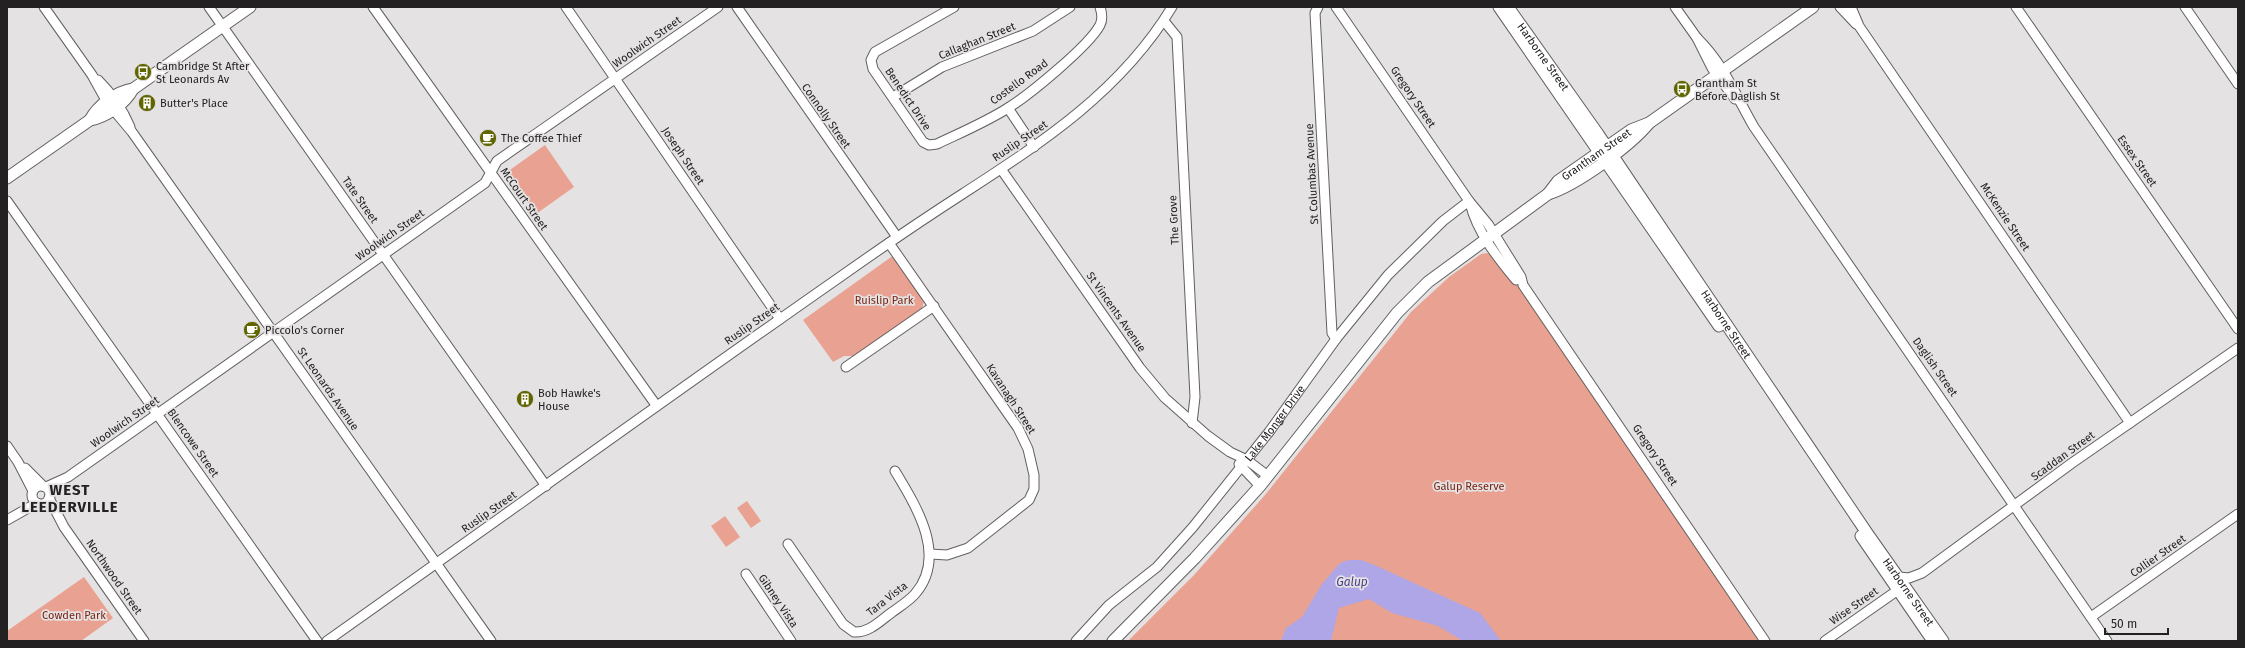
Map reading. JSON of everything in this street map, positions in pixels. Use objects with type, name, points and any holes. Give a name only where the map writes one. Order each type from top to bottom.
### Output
[{"type":"main road","points":[[7,178],[90,120],[100,118],[113,104],[128,99],[133,90],[250,7]]},
{"type":"main road","name":"Harborne Street","points":[[1499,7],[1606,154],[1943,641]]},
{"type":"main road","name":"Harborne Street","points":[[1508,7],[1757,382],[1933,641]]},
{"type":"main road","name":"Grantham Street","points":[[1268,476],[1397,313],[1428,282],[1466,252],[1548,194],[1564,189],[1606,154],[1637,138],[1650,123],[1813,7]]},
{"type":"main road","points":[[1113,641],[1196,558],[1268,476]]},
{"type":"street","name":"St Leonards Avenue","points":[[44,7],[491,641]]},
{"type":"street","name":"Tate Street","points":[[209,7],[546,486]]},
{"type":"street","name":"McCourt Street","points":[[373,7],[656,405]]},
{"type":"street","name":"Joseph Street","points":[[566,7],[780,319]]},
{"type":"street","name":"Woolwich Street","points":[[39,503],[47,501],[68,477],[157,413],[485,183],[497,161],[718,7]]},
{"type":"street","name":"Connolly Street","points":[[737,7],[897,237]]},
{"type":"street","name":"Benedict Drive","points":[[923,142],[873,69],[871,60],[875,52],[954,7]]},
{"type":"street","name":"Callaghan Street","points":[[893,97],[942,67],[1033,31],[1070,7]]},
{"type":"street","name":"Costello Road","points":[[923,142],[929,145],[937,144],[1008,108],[1060,68],[1085,44],[1101,23],[1102,16],[1100,7]]},
{"type":"street","name":"Ruslip Street","points":[[329,641],[546,486],[656,405],[889,242],[1064,126],[1113,83],[1148,42],[1164,21],[1172,7]]},
{"type":"street","name":"St Columbas Avenue","points":[[1318,7],[1315,13],[1331,317],[1332,333],[1336,339]]},
{"type":"street","name":"Gregory Street","points":[[1336,7],[1469,201],[1481,214],[1490,236],[1521,277],[1523,285],[1765,641]]},
{"type":"street","name":"Daglish Street","points":[[1676,7],[1697,38],[1710,51],[1720,73],[1743,107],[1754,127],[2016,506],[2107,641]]},
{"type":"street","name":"McKenzie Street","points":[[1840,7],[1859,26],[2130,422]]},
{"type":"street","name":"McKenzie Street","points":[[1851,7],[1859,26]]},
{"type":"street","name":"Essex Street","points":[[2016,7],[2238,329]]},
{"type":"street","points":[[2185,7],[2238,84]]},
{"type":"street","name":"The Grove","points":[[1164,21],[1177,37],[1195,397],[1192,423]]},
{"type":"street","points":[[1008,108],[1034,147]]},
{"type":"street","name":"St Vincents Avenue","points":[[1001,169],[1140,368],[1165,398],[1192,423],[1230,452],[1247,460],[1268,476]]},
{"type":"street","name":"Blencowe Street","points":[[7,201],[317,641]]},
{"type":"street","name":"Lake Monger Drive","points":[[1076,641],[1109,605],[1157,567],[1241,468],[1336,339],[1388,275],[1443,221],[1469,201]]},
{"type":"street","name":"Kavanagh Street","points":[[889,242],[1018,428],[1028,449],[1034,484],[1032,494],[1024,506],[976,544],[954,553],[930,554]]},
{"type":"street","points":[[846,367],[934,306]]},
{"type":"street","name":"Scaddan Street","points":[[1899,577],[1909,578],[1922,573],[2130,422],[2238,348]]},
{"type":"street","points":[[7,446],[18,462],[33,492],[15,514]]},
{"type":"street","name":"St Vincents Avenue","points":[[1230,452],[1241,468],[1260,486]]},
{"type":"street","points":[[18,462],[44,487]]},
{"type":"street","points":[[895,471],[918,511],[930,554]]},
{"type":"street","name":"Woolwich Street","points":[[33,492],[68,477]]},
{"type":"street","name":"Northwood Street","points":[[44,487],[64,527],[144,641]]},
{"type":"street","name":"Northwood Street","points":[[33,492],[39,503],[64,527]]},
{"type":"street","points":[[7,520],[15,514],[39,503]]},
{"type":"street","name":"Collier Street","points":[[2091,617],[2238,514]]},
{"type":"street","name":"Tara Vista","points":[[788,544],[843,624],[851,631],[858,632],[869,629],[914,595],[922,583],[930,554]]},
{"type":"street","name":"Gibney Vista","points":[[746,574],[791,641]]},
{"type":"street","name":"Wise Street","points":[[1825,641],[1898,590]]},
{"type":"green space","points":[[545,145],[574,187],[536,214],[507,172]]},
{"type":"green space","name":"Galup Reserve","points":[[1481,254],[1491,254],[1519,287],[1560,345],[1759,641],[1128,641],[1194,575],[1265,495],[1411,312],[1449,277]]},
{"type":"green space","name":"Ruislip Park","points":[[894,255],[924,301],[922,309],[857,356],[844,356],[833,362],[803,320]]},
{"type":"green space","points":[[747,501],[761,521],[751,528],[737,508]]},
{"type":"green space","points":[[725,516],[740,537],[726,547],[711,526]]},
{"type":"green space","name":"Cowden Park","points":[[84,577],[113,618],[81,641],[7,641],[7,631]]},
{"type":"water","name":"Galup","points":[[1349,560],[1361,560],[1372,564],[1480,613],[1501,641],[1463,641],[1438,626],[1392,613],[1369,599],[1339,608],[1331,641],[1281,641],[1286,628],[1302,617],[1322,584],[1340,563]]},
{"type":"place","name":"Cambridge St After St Leonards Av","points":[[143,72]]},
{"type":"place","name":"Grantham St Before Daglish St","points":[[1682,89]]},
{"type":"place","name":"Butter's Place","points":[[147,103]]},
{"type":"place","name":"The Coffee Thief","points":[[488,138]]},
{"type":"place","name":"Piccolo's Corner","points":[[252,330]]},
{"type":"place","name":"Bob Hawke's House","points":[[525,399]]},
{"type":"district","name":"WEST LEEDERVILLE","points":[[70,498]]}]
